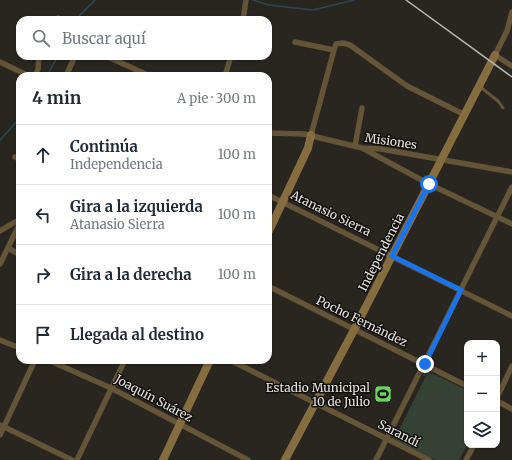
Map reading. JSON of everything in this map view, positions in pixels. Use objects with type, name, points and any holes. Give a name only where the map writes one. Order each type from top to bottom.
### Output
[{"type":"street","points":[[243,16],[246,0]]},
{"type":"street","points":[[512,12],[506,31],[495,55],[512,66]]},
{"type":"street","points":[[295,42],[334,50]]},
{"type":"street","points":[[272,224],[308,148],[336,44],[343,43],[350,45],[407,86],[465,115]]},
{"type":"street","name":"Independencia","points":[[285,460],[354,330],[495,55]]},
{"type":"street","points":[[37,72],[39,60]]},
{"type":"street","points":[[68,72],[73,60]]},
{"type":"street","points":[[115,60],[141,72]]},
{"type":"street","points":[[226,72],[230,60]]},
{"type":"street","points":[[0,62],[21,72]]},
{"type":"street","points":[[355,146],[362,108]]},
{"type":"street","name":"Misiones","points":[[272,133],[311,135],[362,148],[380,148],[512,172]]},
{"type":"street","points":[[362,148],[429,184],[512,224]]},
{"type":"street","points":[[376,460],[512,188]]},
{"type":"street","name":"Atanasio Sierra","points":[[272,197],[512,316]]},
{"type":"street","points":[[0,231],[16,221]]},
{"type":"street","points":[[0,264],[16,231]]},
{"type":"street","points":[[8,248],[16,252]]},
{"type":"street","name":"Pocho Fernández","points":[[272,288],[464,384]]},
{"type":"street","points":[[0,340],[16,346]]},
{"type":"street","points":[[0,435],[2,426],[33,364]]},
{"type":"street","name":"Joaquín Suárez","points":[[57,364],[111,388],[248,460]]},
{"type":"street","points":[[77,460],[123,364]]},
{"type":"street","points":[[164,460],[208,364]]},
{"type":"street","name":"Sarandí","points":[[238,364],[428,460]]},
{"type":"street","points":[[500,392],[512,366]]},
{"type":"street","points":[[500,402],[512,408]]},
{"type":"street","points":[[2,426],[72,460]]},
{"type":"street","points":[[466,460],[472,448]]},
{"type":"lane","points":[[479,86],[498,101],[503,108]]},
{"type":"green space","points":[[425,370],[464,389],[464,448],[465,448],[459,460],[435,460],[391,438],[393,434],[398,432],[426,376],[422,376]]},
{"type":"waterway","points":[[79,16],[95,0]]},
{"type":"waterway","points":[[253,0],[269,5],[313,10],[354,0]]},
{"type":"waterway","points":[[49,72],[56,60]]},
{"type":"waterway","points":[[0,140],[16,122]]},
{"type":"railway","points":[[406,0],[512,77]]},
{"type":"place","name":"Estadio Municipal 10 de Julio","points":[[383,394]]},
{"type":"route","points":[[425,364],[461,290],[392,256],[429,184]]}]
